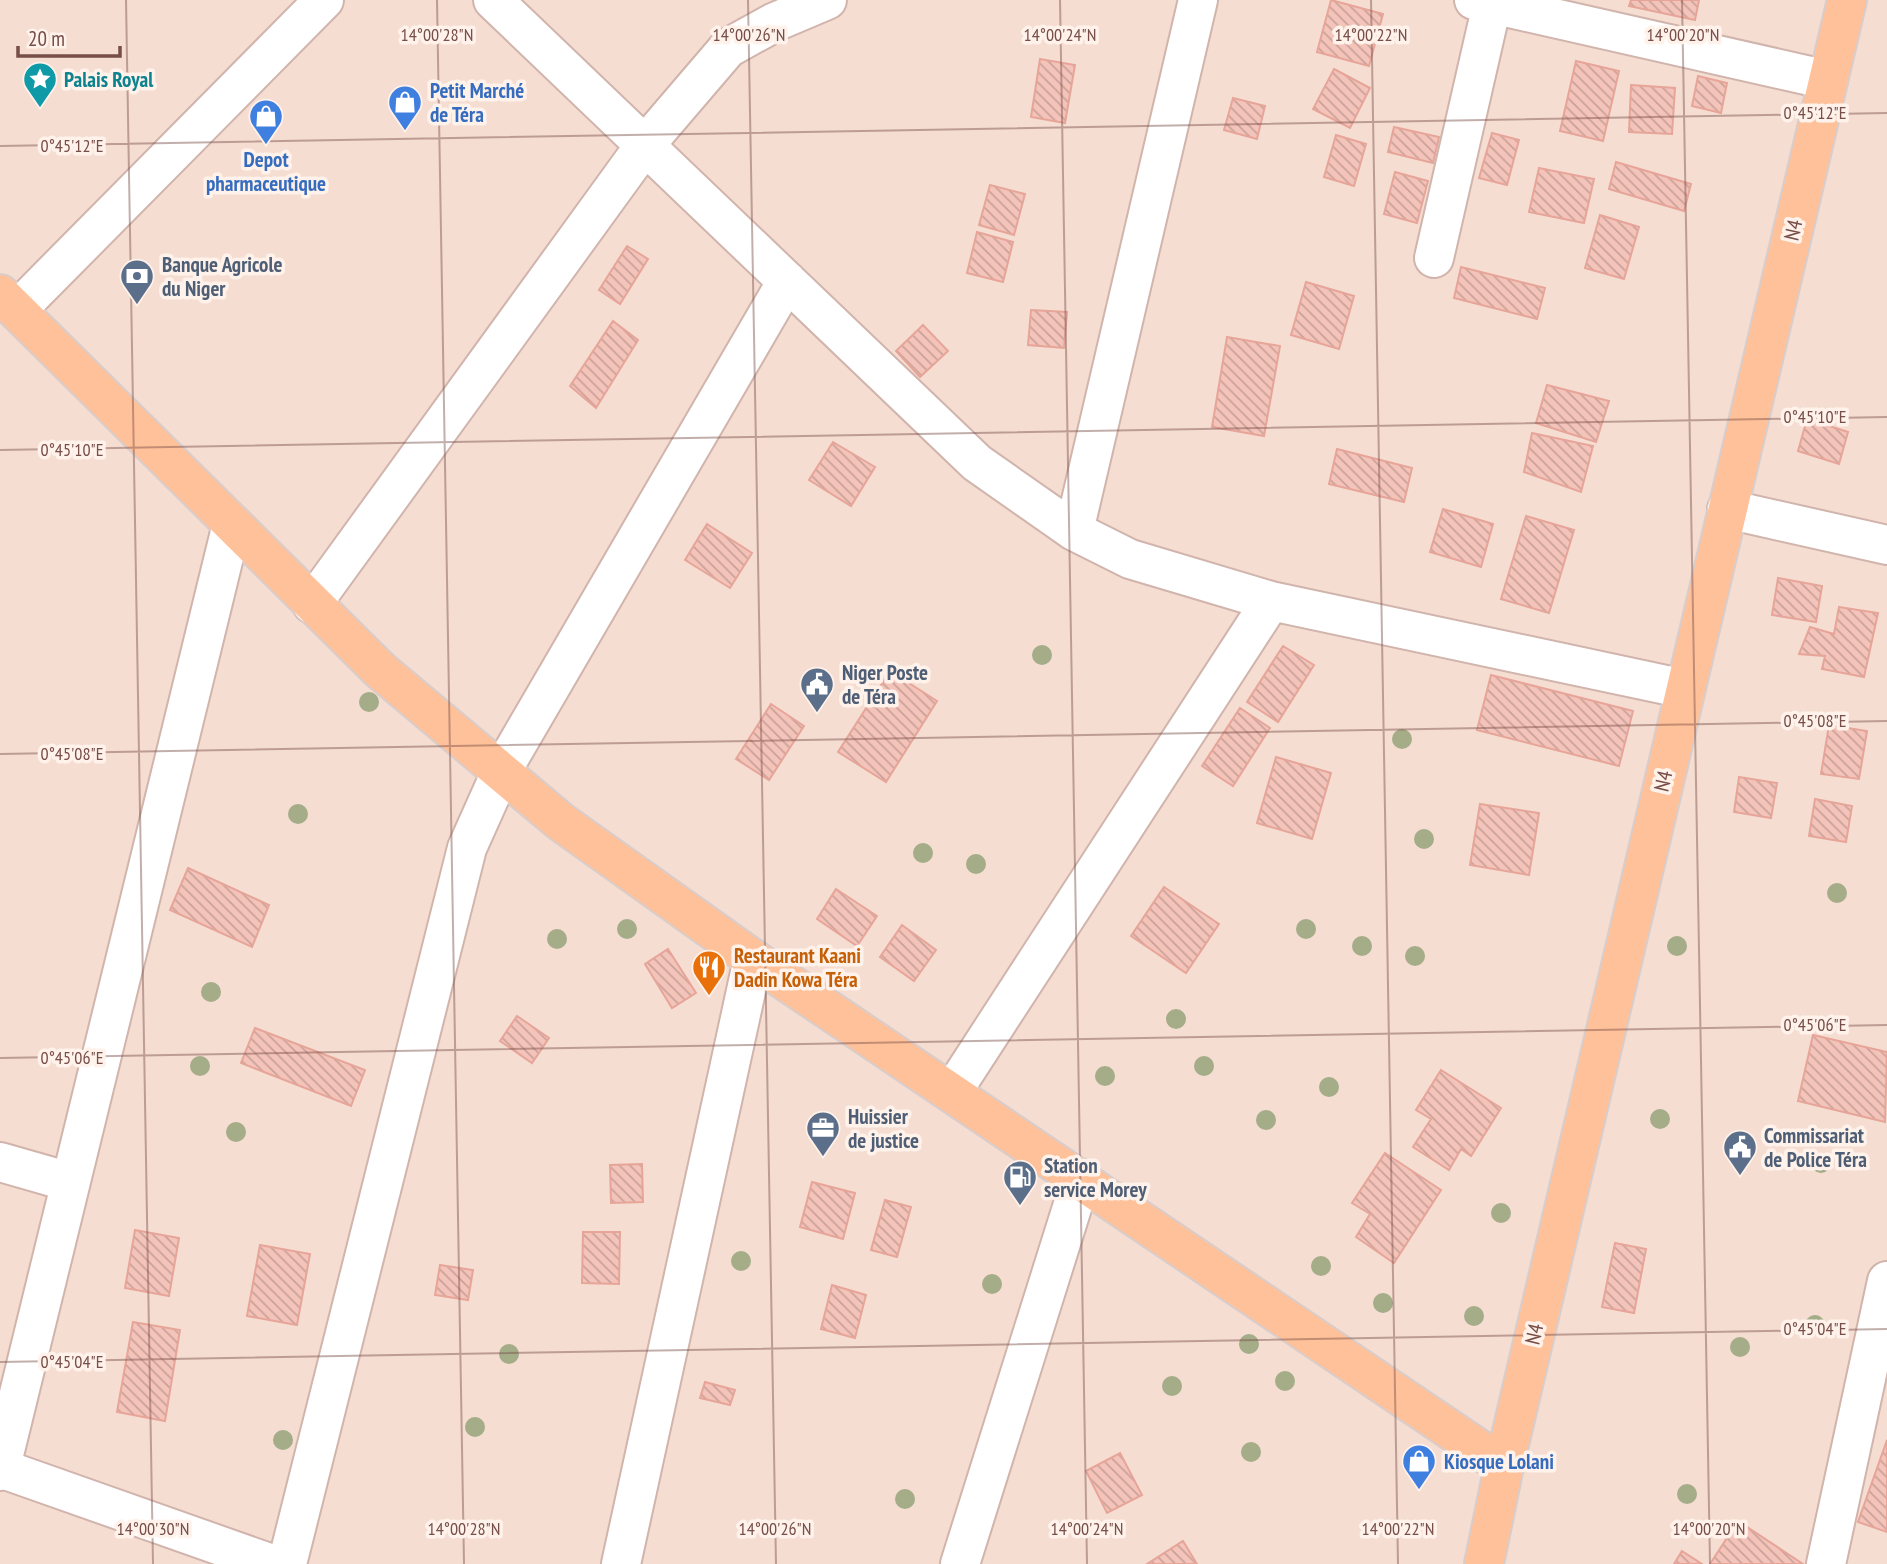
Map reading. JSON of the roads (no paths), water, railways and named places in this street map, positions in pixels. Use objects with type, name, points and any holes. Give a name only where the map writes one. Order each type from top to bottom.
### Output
[{"type":"main road","name":"N4","points":[[1484,1564],[1504,1466],[1847,0]]},
{"type":"main road","points":[[8,302],[380,670],[561,822],[753,959],[1504,1466]]},
{"type":"street","points":[[8,302],[324,0]]},
{"type":"street","points":[[493,0],[977,463],[1074,531],[1130,559],[1270,601],[1685,689]]},
{"type":"street","points":[[312,604],[645,145],[728,48],[775,22],[827,0]]},
{"type":"street","points":[[1074,531],[1198,0]]},
{"type":"street","points":[[1434,258],[1487,1],[1828,80]]},
{"type":"street","points":[[287,1564],[467,848],[501,772],[788,281]]},
{"type":"street","points":[[1727,509],[1887,545]]},
{"type":"street","points":[[232,524],[133,937],[0,1469],[272,1564]]},
{"type":"street","points":[[952,1092],[1270,601]]},
{"type":"street","points":[[621,1564],[753,959]]},
{"type":"street","points":[[0,1162],[70,1182]]},
{"type":"street","points":[[960,1564],[1081,1179]]},
{"type":"street","points":[[1826,1564],[1887,1281]]},
{"type":"place","name":"Palais Royal","points":[[40,109]]},
{"type":"place","name":"Petit Marché de Téra","points":[[405,132]]},
{"type":"place","name":"Depot pharmaceutique","points":[[266,146]]},
{"type":"place","name":"Banque Agricole du Niger","points":[[137,306]]},
{"type":"place","name":"Niger Poste de Téra","points":[[817,714]]},
{"type":"place","name":"Restaurant Kaani Dadin Kowa Téra","points":[[709,997]]},
{"type":"place","name":"Huissier de justice","points":[[823,1158]]},
{"type":"place","name":"Commissariat de Police Téra","points":[[1740,1177]]},
{"type":"place","name":"Station service Morey","points":[[1020,1207]]},
{"type":"place","name":"Kiosque Lolani","points":[[1419,1491]]}]
